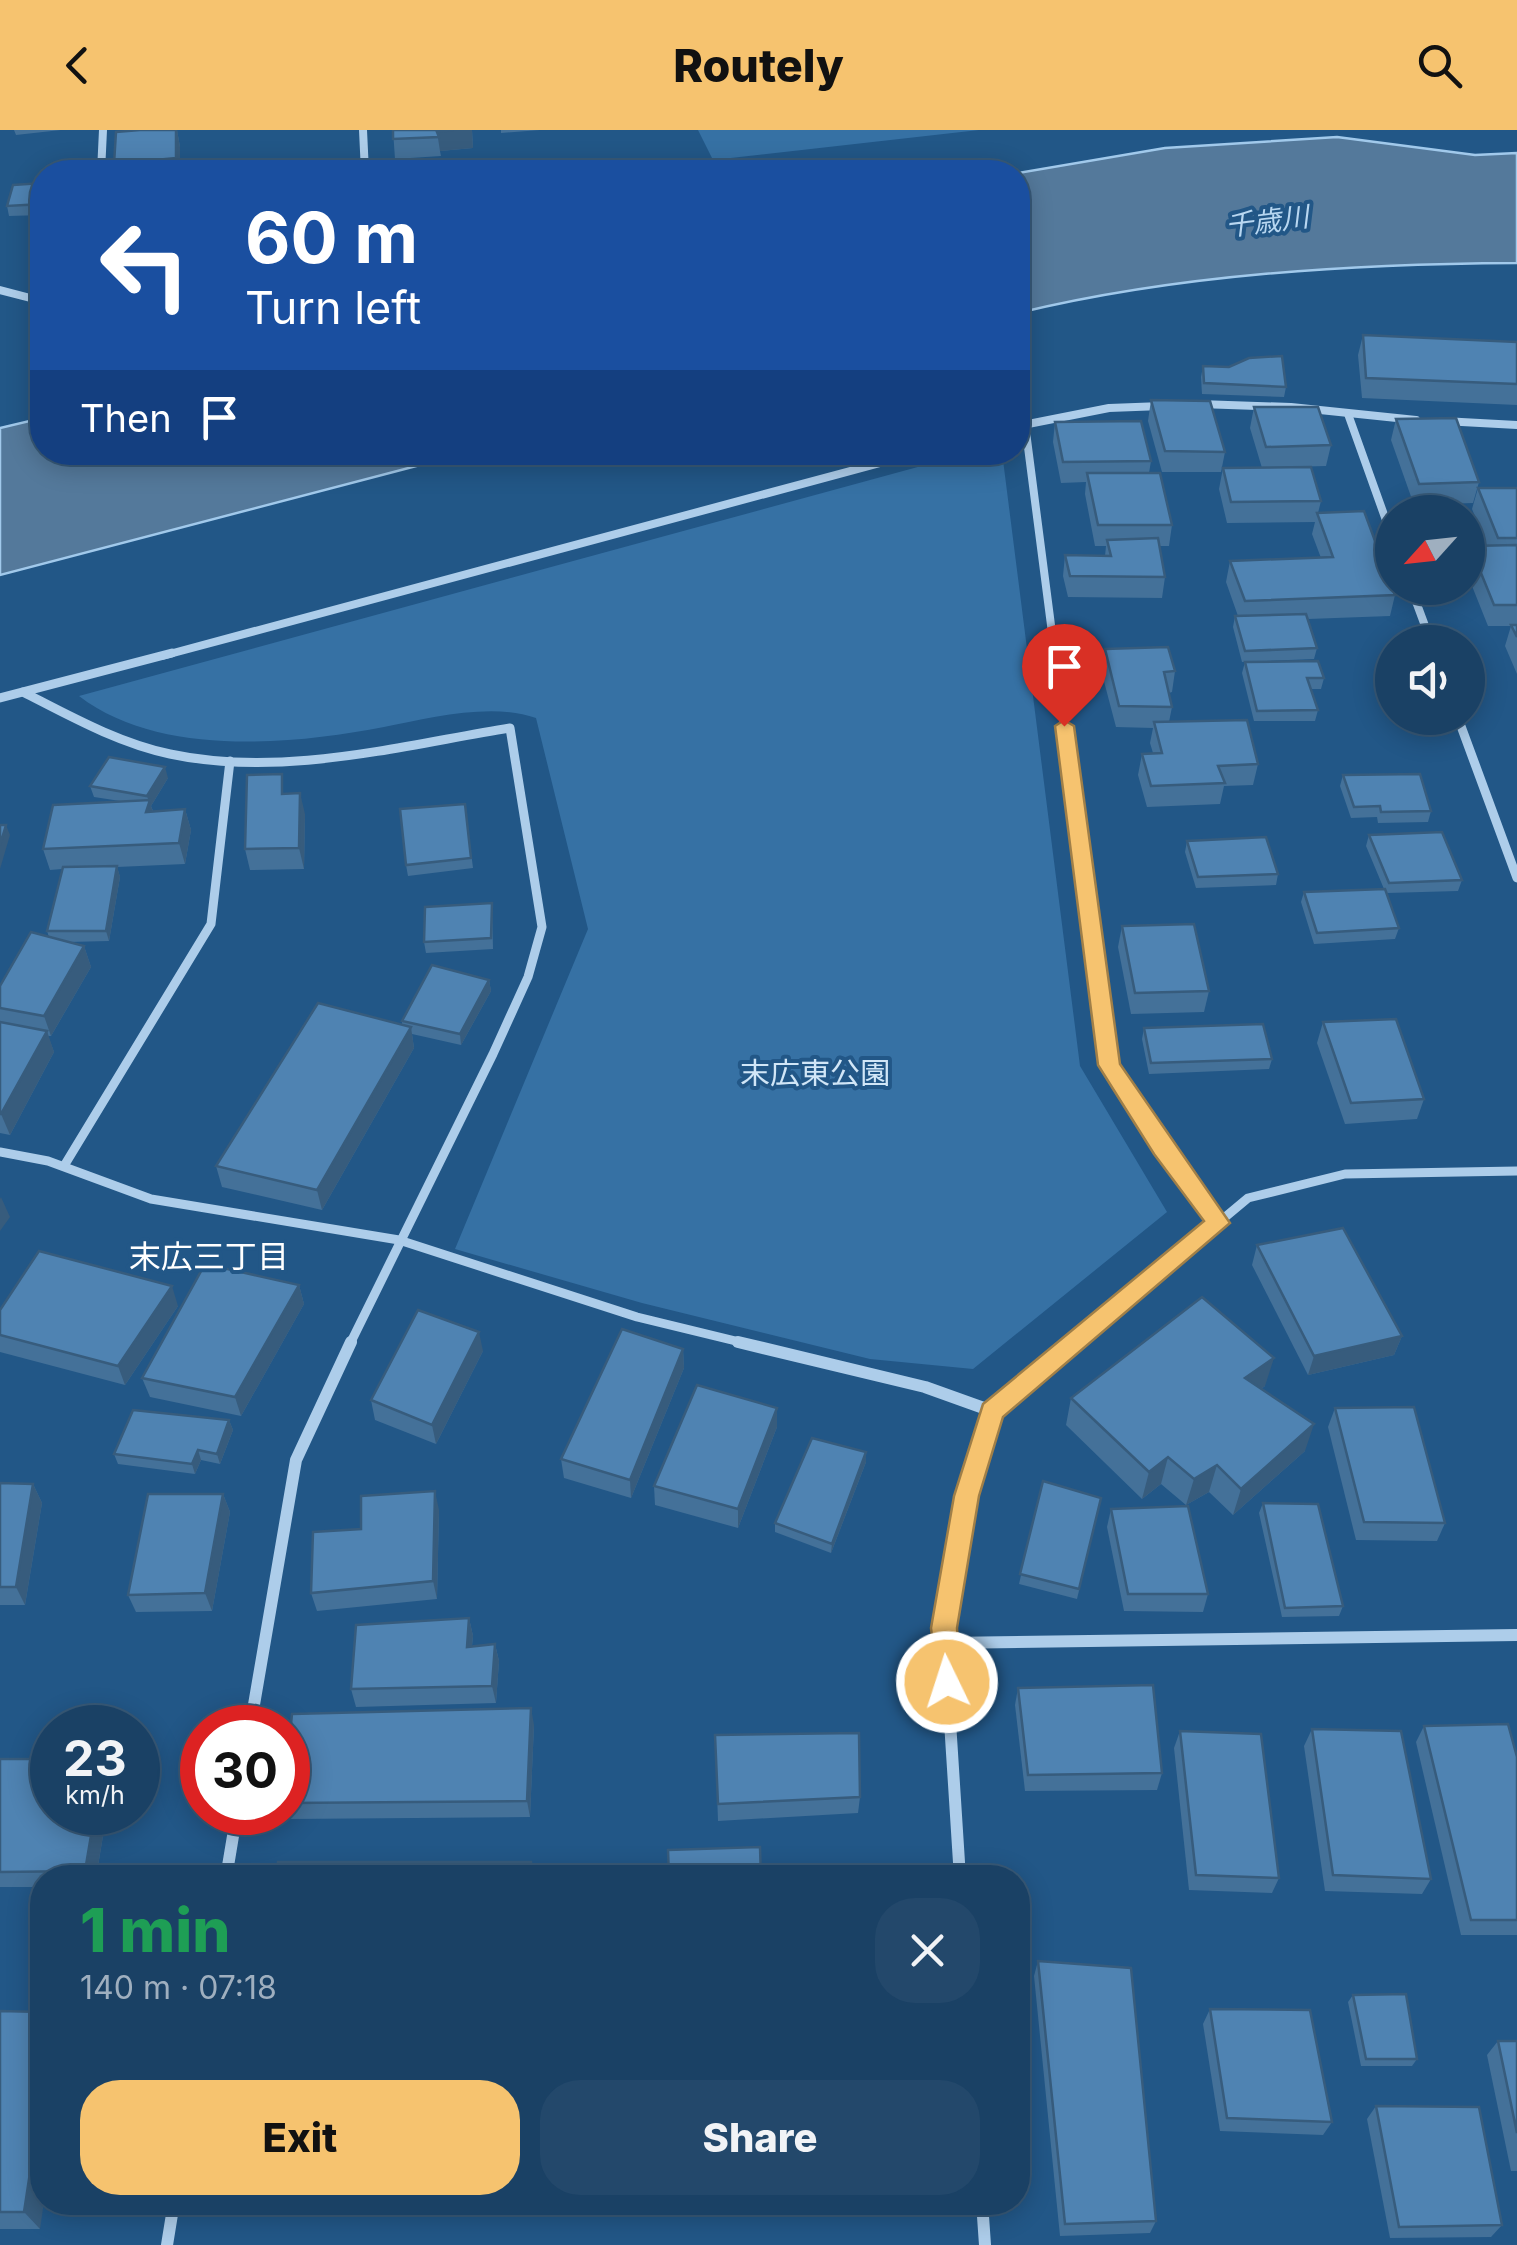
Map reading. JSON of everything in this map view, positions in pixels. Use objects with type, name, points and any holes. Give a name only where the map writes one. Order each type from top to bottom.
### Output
[{"type":"street","points":[[102,160],[103,130]]},
{"type":"street","points":[[363,130],[364,160]]},
{"type":"street","points":[[0,290],[30,297]]},
{"type":"street","points":[[1030,423],[1109,408],[1199,404],[1291,407],[1517,425]]},
{"type":"street","points":[[1348,414],[1377,495]]},
{"type":"street","points":[[0,698],[873,465]]},
{"type":"street","points":[[1026,465],[1109,1065],[1162,1148],[1218,1223]]},
{"type":"street","points":[[23,692],[100,732],[173,754],[258,764],[510,728],[542,927],[521,993],[296,1460],[254,1705]]},
{"type":"street","points":[[1464,735],[1517,878]]},
{"type":"street","points":[[64,1166],[210,924],[230,760]]},
{"type":"street","points":[[0,1152],[64,1166],[151,1199],[399,1240],[637,1317],[925,1387],[992,1411]]},
{"type":"street","points":[[959,1865],[944,1643],[966,1496],[992,1411],[1248,1198],[1346,1174],[1517,1170]]},
{"type":"street","points":[[944,1643],[1517,1635]]},
{"type":"street","points":[[228,1865],[233,1835]]},
{"type":"street","points":[[167,2245],[172,2215]]},
{"type":"street","points":[[983,2215],[985,2245]]},
{"type":"green space","points":[[698,130],[979,130],[713,160]]},
{"type":"green space","name":"末広東公園","points":[[925,465],[1004,465],[1080,1066],[1167,1212],[973,1369],[870,1359],[642,1303],[455,1249],[588,929],[536,718],[480,711],[308,738],[226,741],[147,729],[111,716],[79,696]]},
{"type":"water","name":"千歳川","points":[[1337,137],[1475,155],[1517,153],[1517,263],[1329,269],[1203,280],[1030,310],[1030,171],[1165,148]]},
{"type":"water","points":[[30,421],[30,465],[420,465],[0,575],[0,428]]},
{"type":"building","points":[[176,130],[176,158],[114,160],[116,132]]},
{"type":"building","points":[[393,130],[453,130],[437,132],[439,137],[393,139]]},
{"type":"building","points":[[30,184],[30,205],[7,206],[13,185]]},
{"type":"building","points":[[1363,335],[1517,342],[1517,384],[1366,378]]},
{"type":"building","points":[[1282,356],[1286,387],[1204,383],[1203,366],[1229,367],[1249,358]]},
{"type":"building","points":[[1151,400],[1210,401],[1225,452],[1165,451]]},
{"type":"building","points":[[1254,407],[1318,407],[1331,445],[1266,447]]},
{"type":"building","points":[[1456,418],[1479,482],[1419,484],[1396,419]]},
{"type":"building","points":[[1141,421],[1151,461],[1063,462],[1055,422]]},
{"type":"building","points":[[1311,467],[1321,501],[1231,502],[1223,468]]},
{"type":"building","points":[[1087,473],[1160,473],[1172,525],[1098,525]]},
{"type":"building","points":[[1478,488],[1517,488],[1517,538],[1498,538],[1485,506],[1485,495]]},
{"type":"building","points":[[1364,511],[1375,541],[1375,596],[1245,601],[1230,561],[1333,557],[1317,513]]},
{"type":"building","points":[[1158,538],[1165,577],[1070,576],[1065,555],[1111,556],[1107,540]]},
{"type":"building","points":[[1517,545],[1517,605],[1494,605],[1485,583],[1485,546]]},
{"type":"building","points":[[1306,614],[1317,648],[1245,651],[1235,616]]},
{"type":"building","points":[[1168,647],[1175,671],[1164,672],[1172,707],[1119,706],[1105,649]]},
{"type":"building","points":[[1318,661],[1324,678],[1307,678],[1318,710],[1257,711],[1245,662]]},
{"type":"building","points":[[1247,720],[1258,764],[1218,766],[1225,783],[1151,786],[1142,754],[1162,753],[1154,722]]},
{"type":"building","points":[[109,757],[165,767],[147,796],[90,786]]},
{"type":"building","points":[[282,774],[282,794],[300,793],[299,848],[245,849],[247,775]]},
{"type":"building","points":[[1420,774],[1431,811],[1381,812],[1380,806],[1354,807],[1343,775]]},
{"type":"building","points":[[150,800],[146,812],[185,809],[179,843],[43,849],[53,805]]},
{"type":"building","points":[[465,804],[471,858],[406,865],[400,809]]},
{"type":"building","points":[[1442,832],[1462,880],[1389,883],[1369,835]]},
{"type":"building","points":[[1266,837],[1278,874],[1198,877],[1187,841]]},
{"type":"building","points":[[117,866],[106,931],[47,931],[63,867]]},
{"type":"building","points":[[1385,889],[1399,928],[1317,933],[1304,892]]},
{"type":"building","points":[[492,903],[491,938],[424,942],[425,907]]},
{"type":"building","points":[[1194,924],[1209,991],[1135,993],[1122,926]]},
{"type":"building","points":[[31,932],[84,946],[44,1016],[0,1008],[0,986]]},
{"type":"building","points":[[432,965],[489,980],[460,1034],[402,1021]]},
{"type":"building","points":[[318,1003],[411,1027],[317,1190],[216,1166]]},
{"type":"building","points":[[1396,1019],[1424,1099],[1351,1103],[1323,1022]]},
{"type":"building","points":[[0,1022],[47,1031],[1,1114],[0,1114]]},
{"type":"building","points":[[1263,1024],[1272,1059],[1151,1063],[1144,1028]]},
{"type":"building","points":[[1343,1228],[1402,1336],[1314,1356],[1257,1245]]},
{"type":"building","points":[[39,1251],[172,1286],[118,1366],[0,1335],[0,1310]]},
{"type":"building","points":[[205,1264],[299,1285],[235,1397],[142,1378]]},
{"type":"building","points":[[1202,1297],[1274,1358],[1245,1378],[1314,1424],[1241,1489],[1217,1465],[1194,1479],[1168,1457],[1149,1472],[1071,1398]]},
{"type":"building","points":[[418,1310],[479,1332],[432,1425],[371,1400]]},
{"type":"building","points":[[622,1329],[683,1349],[630,1480],[561,1459]]},
{"type":"building","points":[[697,1385],[777,1408],[738,1509],[654,1486]]},
{"type":"building","points":[[1414,1407],[1445,1523],[1364,1522],[1335,1408]]},
{"type":"building","points":[[133,1410],[229,1420],[217,1454],[198,1450],[192,1464],[114,1454]]},
{"type":"building","points":[[812,1438],[866,1452],[832,1544],[775,1523]]},
{"type":"building","points":[[1043,1481],[1101,1498],[1079,1589],[1020,1574]]},
{"type":"building","points":[[0,1483],[33,1484],[16,1587],[0,1587]]},
{"type":"building","points":[[435,1491],[433,1581],[311,1593],[313,1532],[361,1529],[361,1496]]},
{"type":"building","points":[[148,1494],[223,1494],[205,1593],[128,1595]]},
{"type":"building","points":[[1263,1503],[1318,1504],[1343,1606],[1285,1608]]},
{"type":"building","points":[[1188,1506],[1208,1594],[1128,1594],[1111,1509]]},
{"type":"building","points":[[469,1618],[467,1647],[495,1644],[492,1686],[351,1689],[356,1625]]},
{"type":"building","points":[[1153,1685],[1162,1773],[1028,1775],[1018,1688]]},
{"type":"building","points":[[531,1708],[527,1801],[310,1803],[310,1714]]},
{"type":"building","points":[[1508,1724],[1517,1757],[1517,1920],[1471,1920],[1424,1726]]},
{"type":"building","points":[[1312,1729],[1401,1731],[1431,1879],[1333,1875]]},
{"type":"building","points":[[1180,1731],[1261,1734],[1279,1878],[1196,1875]]},
{"type":"building","points":[[859,1733],[860,1797],[718,1804],[715,1735]]},
{"type":"building","points":[[0,1759],[30,1759],[30,1835],[91,1835],[86,1865],[30,1865],[30,1872],[0,1872]]},
{"type":"building","points":[[760,1847],[761,1865],[669,1865],[668,1850]]},
{"type":"building","points":[[278,1862],[531,1862],[531,1865],[278,1865]]},
{"type":"building","points":[[1038,1961],[1131,1968],[1156,2221],[1065,2224]]},
{"type":"building","points":[[1406,1994],[1417,2059],[1366,2059],[1353,1995]]},
{"type":"building","points":[[1210,2009],[1310,2010],[1332,2122],[1227,2118]]},
{"type":"building","points":[[0,2011],[30,2012],[30,2173],[24,2212],[0,2212]]},
{"type":"building","points":[[1498,2041],[1517,2041],[1517,2133]]},
{"type":"building","points":[[1376,2106],[1479,2107],[1502,2225],[1399,2227]]},
{"type":"district","name":"末広三丁目","points":[[209,1257]]},
{"type":"route","points":[[947,1682],[944,1628],[966,1496],[992,1411],[1218,1223],[1162,1148],[1109,1065],[1064,726]]}]
